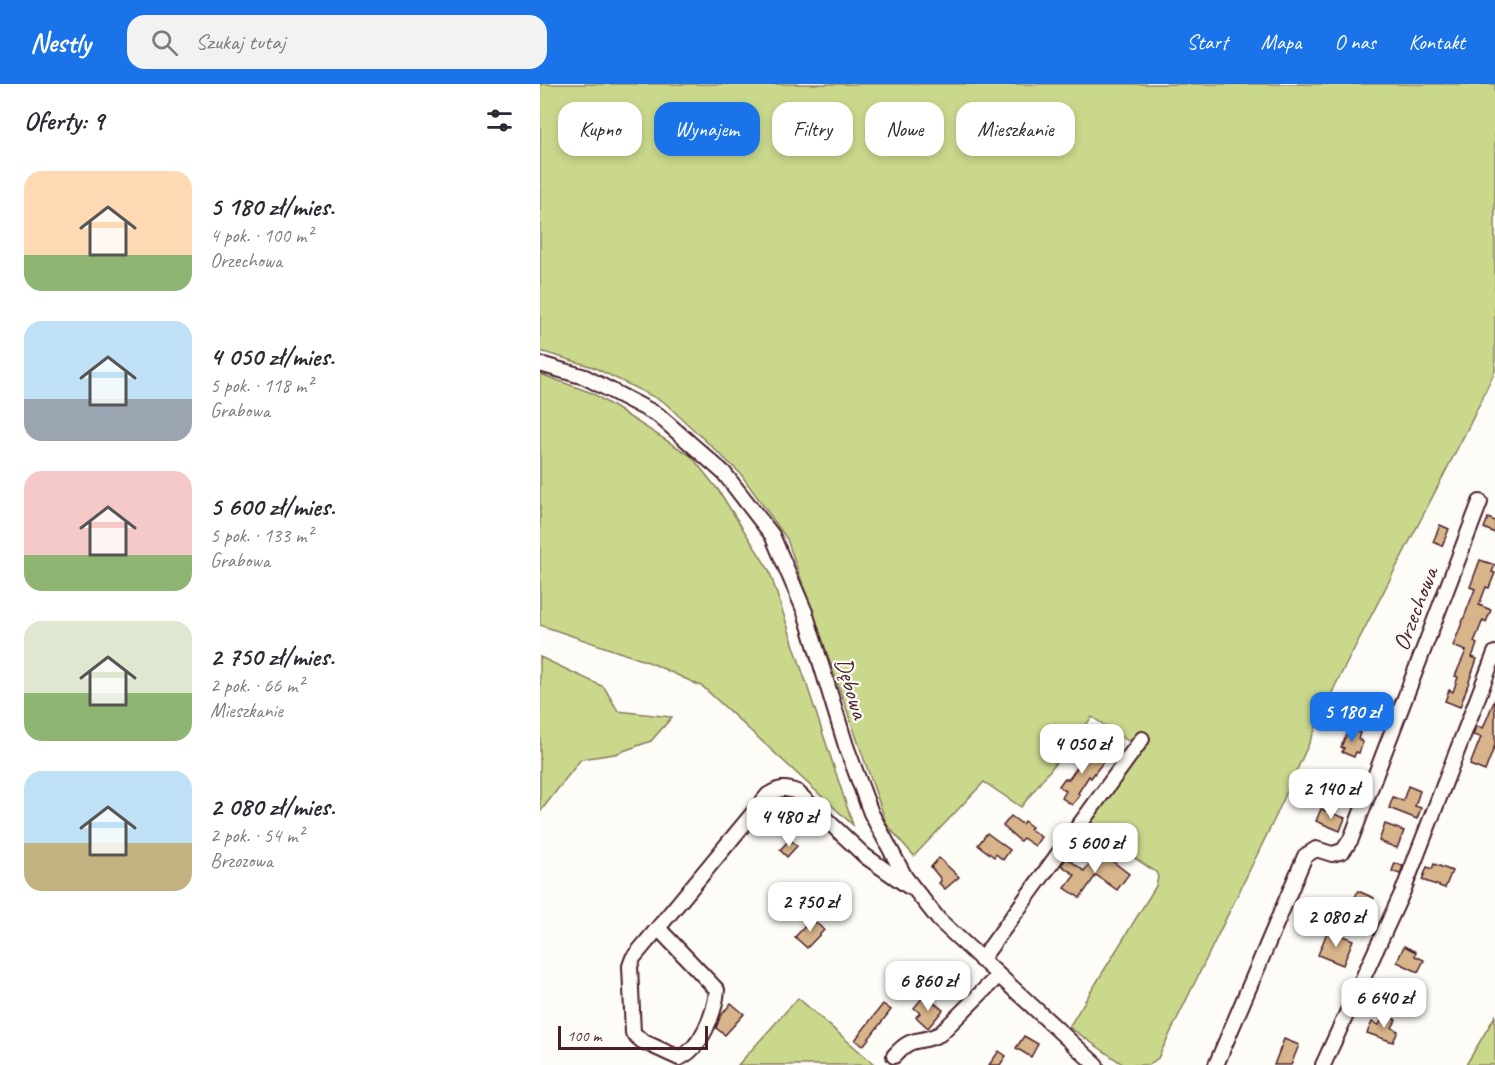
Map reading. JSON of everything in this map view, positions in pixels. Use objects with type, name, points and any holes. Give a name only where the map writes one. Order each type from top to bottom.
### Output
[{"type":"street","name":"Dębowa","points":[[540,364],[585,377],[658,415],[724,473],[772,535],[805,612],[846,746],[871,813],[905,877],[939,920],[1096,1065]]},
{"type":"street","name":"Orzechowa","points":[[1216,1065],[1305,856],[1316,849],[1332,854],[1343,851],[1351,839],[1480,502]]},
{"type":"street","points":[[1323,1065],[1403,891],[1495,653]]},
{"type":"street","points":[[981,960],[1142,739]]},
{"type":"street","points":[[658,927],[717,990],[716,1003],[698,1043],[688,1054],[679,1058],[642,1041],[633,1033],[630,966],[633,958],[658,927],[768,795],[777,789],[788,788],[797,792],[865,856],[918,893]]},
{"type":"street","points":[[894,1056],[904,1044],[910,1041],[940,1034],[998,975]]},
{"type":"green space","points":[[540,84],[1495,84],[1495,371],[1336,684],[1275,818],[1158,1058],[1149,1065],[1124,1065],[1069,1027],[1156,886],[1158,877],[1156,872],[1083,824],[1140,749],[1092,717],[1021,807],[984,782],[914,856],[887,825],[787,539],[740,473],[664,402],[593,367],[540,351]]},
{"type":"green space","points":[[540,374],[592,393],[691,456],[719,491],[769,570],[853,825],[703,687],[651,663],[540,625]]},
{"type":"green space","points":[[540,657],[604,687],[618,711],[672,717],[651,741],[615,754],[581,759],[540,812]]},
{"type":"green space","points":[[798,998],[875,1065],[738,1065]]},
{"type":"green space","points":[[1495,1016],[1495,1065],[1466,1065]]},
{"type":"building","points":[[1488,518],[1495,521],[1495,533],[1484,528]]},
{"type":"building","points":[[1440,525],[1449,529],[1442,546],[1433,542]]},
{"type":"building","points":[[1480,560],[1495,565],[1492,572],[1495,573],[1489,588],[1486,587],[1479,605],[1491,610],[1486,622],[1483,620],[1474,642],[1477,644],[1472,657],[1477,659],[1460,707],[1445,701],[1449,690],[1453,692],[1458,677],[1455,676],[1466,651],[1453,646],[1475,589],[1470,587]]},
{"type":"building","points":[[1495,699],[1495,745],[1485,771],[1470,765],[1481,737],[1473,735],[1476,726],[1483,728]]},
{"type":"building","points":[[1338,712],[1351,717],[1347,729],[1333,724]]},
{"type":"building","points":[[1349,728],[1360,733],[1358,739],[1363,742],[1359,753],[1356,752],[1354,757],[1342,752],[1344,748],[1341,747]]},
{"type":"building","points":[[1092,746],[1107,757],[1091,778],[1089,776],[1078,793],[1080,795],[1072,805],[1062,798],[1066,791],[1059,786],[1064,779],[1069,779]]},
{"type":"building","points":[[1408,786],[1420,791],[1415,806],[1421,808],[1417,819],[1389,808],[1393,797],[1403,801]]},
{"type":"building","points":[[1321,809],[1345,818],[1340,831],[1316,821]]},
{"type":"building","points":[[1011,816],[1022,824],[1024,821],[1041,837],[1035,846],[1023,838],[1020,841],[1003,826]]},
{"type":"building","points":[[1113,824],[1128,835],[1122,848],[1099,835],[1105,827],[1109,830]]},
{"type":"building","points":[[1385,824],[1404,831],[1397,848],[1379,841]]},
{"type":"building","points":[[987,833],[1010,850],[1003,860],[996,854],[994,857],[978,845]]},
{"type":"building","points":[[790,839],[797,846],[787,857],[780,850]]},
{"type":"building","points":[[1099,851],[1129,874],[1117,890],[1096,875],[1080,898],[1065,888],[1075,875],[1061,865],[1067,858],[1084,871]]},
{"type":"building","points":[[939,858],[959,877],[945,889],[939,883],[940,878],[931,867]]},
{"type":"building","points":[[1395,863],[1403,866],[1400,874],[1392,871]]},
{"type":"building","points":[[1434,864],[1452,871],[1445,888],[1422,880],[1427,867],[1432,869]]},
{"type":"building","points":[[1358,891],[1374,898],[1365,917],[1349,910]]},
{"type":"building","points":[[812,919],[824,930],[807,948],[795,937]]},
{"type":"building","points":[[1328,930],[1353,940],[1343,965],[1318,955]]},
{"type":"building","points":[[1404,946],[1416,952],[1415,956],[1424,960],[1418,972],[1397,962]]},
{"type":"building","points":[[923,997],[929,1003],[931,1000],[943,1010],[928,1028],[916,1017],[920,1013],[914,1008]]},
{"type":"building","points":[[731,1003],[744,1014],[725,1035],[716,1028],[720,1017]]},
{"type":"building","points":[[883,1004],[891,1010],[863,1046],[855,1040]]},
{"type":"building","points":[[1384,1015],[1396,1020],[1392,1028],[1398,1031],[1393,1042],[1367,1033],[1372,1022],[1379,1025]]},
{"type":"building","points":[[1024,1036],[1038,1044],[1031,1057],[1016,1048]]},
{"type":"building","points":[[1284,1039],[1299,1045],[1291,1065],[1274,1065]]},
{"type":"building","points":[[999,1051],[1006,1056],[1000,1065],[989,1065]]}]
